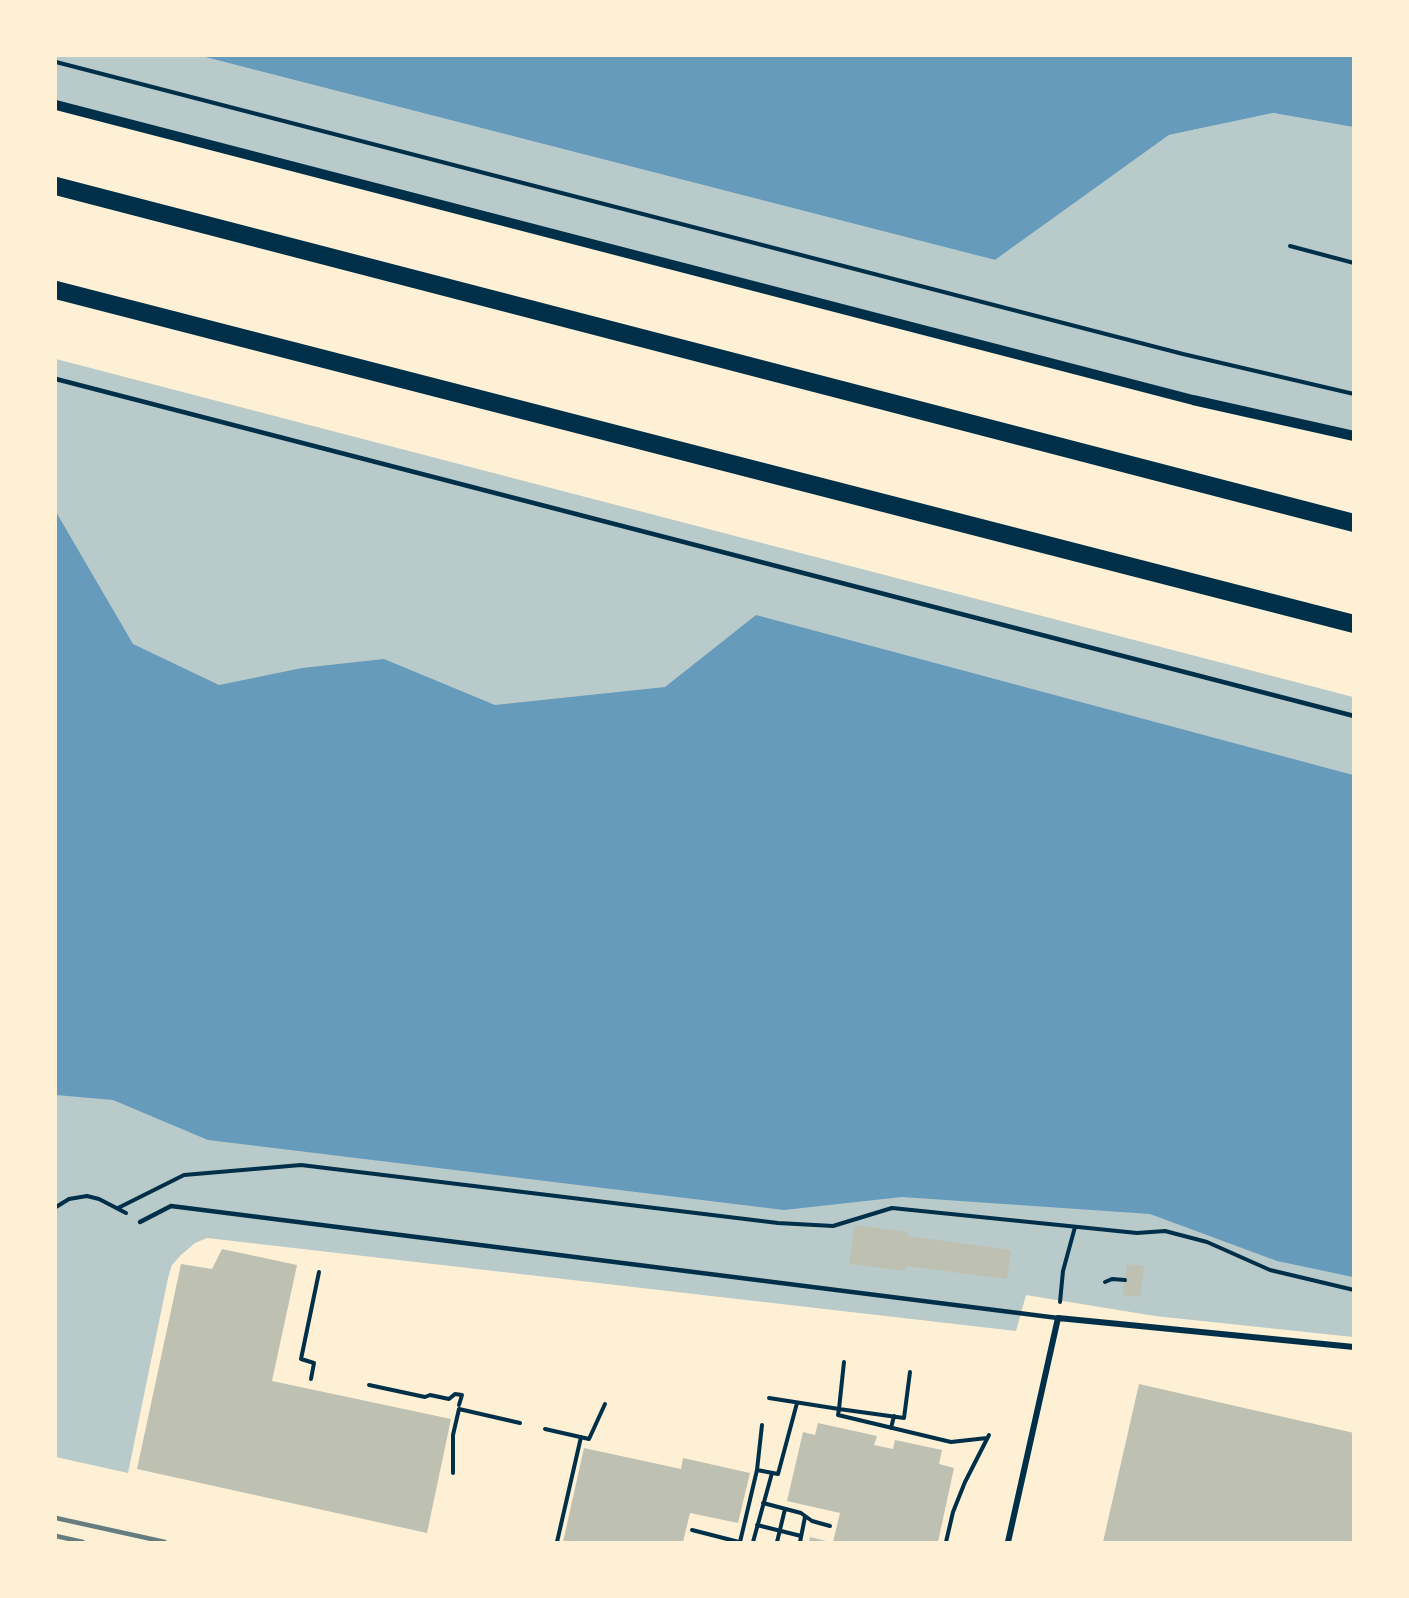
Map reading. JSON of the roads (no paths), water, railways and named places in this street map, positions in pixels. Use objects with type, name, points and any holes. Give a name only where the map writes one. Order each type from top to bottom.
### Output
[{"type":"highway","points":[[56,186],[1353,523]]},
{"type":"highway","points":[[56,290],[1353,624]]},
{"type":"street","points":[[56,105],[1193,400],[1353,436]]},
{"type":"street","points":[[1008,1542],[1058,1318],[1353,1347]]},
{"type":"lane","points":[[56,379],[1353,716]]},
{"type":"lane","points":[[140,1222],[171,1206],[1058,1318]]},
{"type":"water","points":[[201,56],[1353,56],[1353,127],[1273,113],[1169,135],[995,260]]},
{"type":"water","points":[[56,512],[133,644],[219,685],[302,668],[384,659],[495,705],[665,687],[756,615],[1353,775],[1353,1277],[1277,1261],[1150,1214],[902,1197],[784,1210],[208,1140],[113,1100],[56,1095]]},
{"type":"railway","points":[[56,1518],[165,1542]]},
{"type":"railway","points":[[56,1536],[83,1542]]}]
